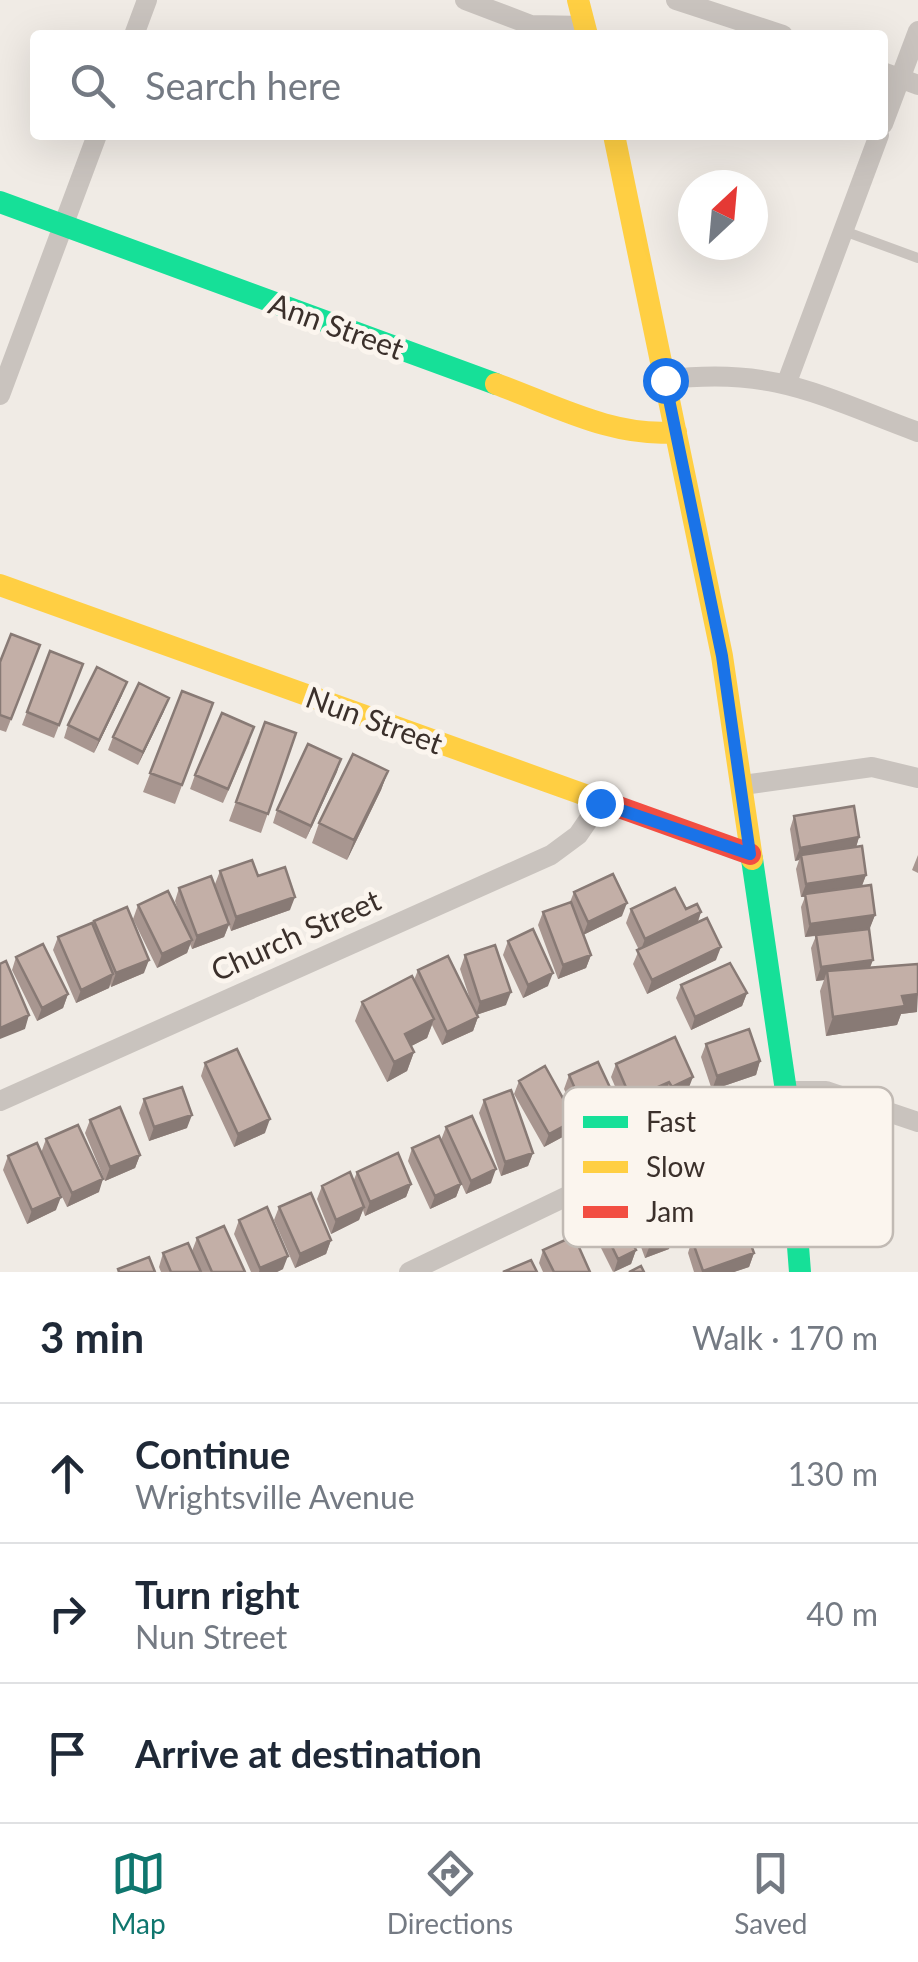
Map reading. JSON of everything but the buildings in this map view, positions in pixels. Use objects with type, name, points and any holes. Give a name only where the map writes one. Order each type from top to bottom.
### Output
[{"type":"street","points":[[136,30],[147,0]]},
{"type":"street","points":[[466,0],[530,26],[575,30]]},
{"type":"street","points":[[676,0],[768,30]]},
{"type":"street","points":[[585,1],[586,30]]},
{"type":"street","points":[[888,111],[918,30]]},
{"type":"street","points":[[0,395],[96,140]]},
{"type":"street","points":[[615,140],[722,656],[785,1087]]},
{"type":"street","points":[[787,382],[877,140]]},
{"type":"street","name":"Ann Street","points":[[0,202],[617,428],[645,434],[676,432]]},
{"type":"street","points":[[665,380],[731,375],[787,382],[918,432]]},
{"type":"street","name":"Nun Street","points":[[0,585],[750,854]]},
{"type":"street","points":[[742,785],[872,768],[918,778]]},
{"type":"street","name":"Church Street","points":[[0,1101],[551,855],[578,835],[600,803]]},
{"type":"street","points":[[893,1114],[918,1122]]},
{"type":"street","points":[[409,1272],[563,1198]]},
{"type":"street","points":[[798,1247],[800,1272]]},
{"type":"lane","points":[[844,231],[918,258]]},
{"type":"traffic: fast","points":[[0,202],[496,384]]},
{"type":"traffic: fast","points":[[752,859],[785,1087]]},
{"type":"traffic: fast","points":[[798,1247],[800,1272]]},
{"type":"traffic: slow","points":[[578,0],[586,30]]},
{"type":"traffic: slow","points":[[615,140],[722,656],[752,859]]},
{"type":"traffic: slow","points":[[496,384],[607,425],[653,433],[676,432]]},
{"type":"traffic: slow","points":[[0,585],[602,801]]},
{"type":"traffic: jam","points":[[602,801],[750,854]]},
{"type":"route","points":[[600,803],[750,854],[722,656],[665,380]]}]
